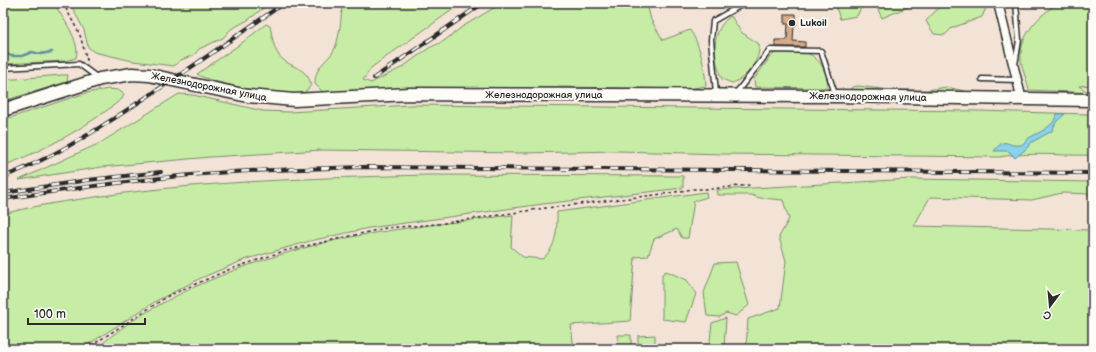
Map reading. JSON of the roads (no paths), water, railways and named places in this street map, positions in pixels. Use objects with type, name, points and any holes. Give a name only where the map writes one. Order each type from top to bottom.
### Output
[{"type":"main road","name":"Железнодорожная улица","points":[[3,110],[100,79],[120,75],[149,75],[248,96],[294,100],[410,94],[836,96],[1093,100]]},
{"type":"street","points":[[998,3],[1015,65],[1022,100]]},
{"type":"lane","points":[[717,96],[711,40],[713,21],[745,3]]},
{"type":"lane","points":[[1015,65],[1019,40],[1016,3]]},
{"type":"lane","points":[[734,96],[770,50],[821,51],[836,96]]},
{"type":"lane","points":[[3,68],[80,64],[100,79]]},
{"type":"lane","points":[[982,79],[1018,80]]},
{"type":"water","points":[[1057,114],[1065,114],[1056,122],[1052,131],[1032,142],[1015,158],[1007,151],[994,151],[998,146],[1004,143],[1011,145],[1023,144],[1028,139],[1049,126]]},
{"type":"waterway","points":[[3,52],[11,56],[22,56],[32,52],[40,54],[52,52]]},
{"type":"railway","points":[[3,177],[54,154],[102,126],[152,94],[284,3]]},
{"type":"railway","points":[[374,78],[483,3]]},
{"type":"railway","points":[[3,199],[92,186],[180,176],[248,171],[362,167],[1093,173]]},
{"type":"railway","points":[[3,193],[88,180],[161,172]]},
{"type":"place","name":"Lukoil","points":[[792,23]]}]
